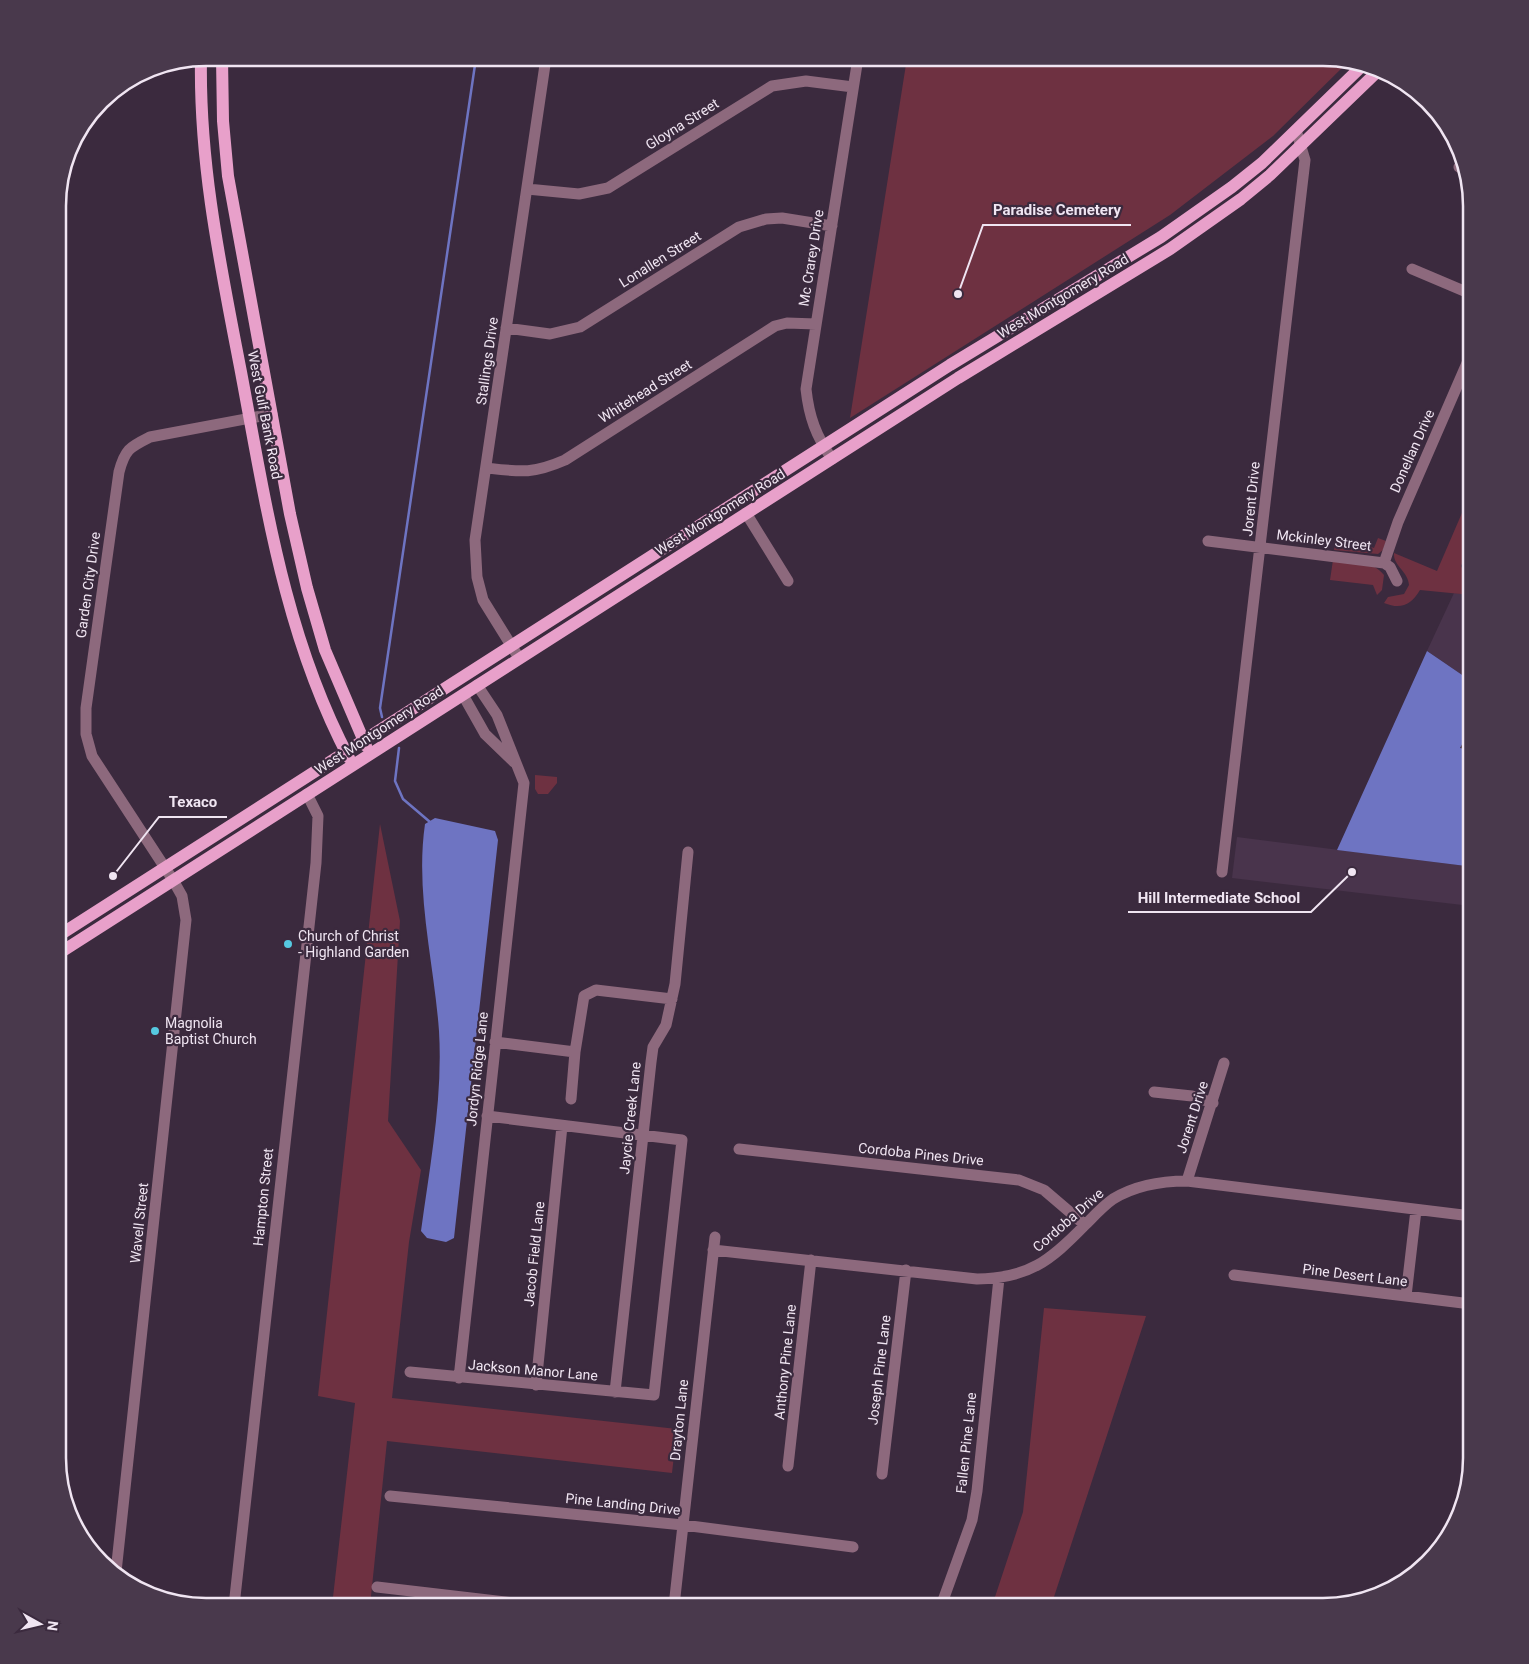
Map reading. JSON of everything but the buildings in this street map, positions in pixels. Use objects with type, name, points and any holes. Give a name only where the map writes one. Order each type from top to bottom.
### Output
[{"type":"main road","name":"West Gulf Bank Road","points":[[202,66],[202,122],[206,177],[250,418],[285,593],[305,659],[322,703],[353,764]]},
{"type":"main road","name":"West Gulf Bank Road","points":[[222,66],[223,122],[228,176],[272,414],[307,588],[325,650],[370,753]]},
{"type":"main road","name":"West Montgomery Road","points":[[66,931],[950,365],[1161,236],[1232,187],[1296,130],[1357,71]]},
{"type":"main road","name":"West Montgomery Road","points":[[66,949],[746,513],[1177,244],[1241,199],[1300,146],[1373,76]]},
{"type":"main road","points":[[202,122],[223,122]]},
{"type":"main road","points":[[223,275],[245,270]]},
{"type":"main road","points":[[285,593],[307,588]]},
{"type":"street","name":"Stallings Drive","points":[[519,658],[483,600],[477,577],[475,540],[545,66]]},
{"type":"street","name":"Mc Crarey Drive","points":[[832,459],[817,436],[808,413],[806,389],[857,67]]},
{"type":"street","name":"Gloyna Street","points":[[527,189],[579,194],[608,188],[772,86],[806,81],[853,87]]},
{"type":"street","name":"Jorent Drive","points":[[1222,872],[1305,160],[1296,130]]},
{"type":"street","name":"Lonallen Street","points":[[506,328],[550,334],[580,327],[739,227],[766,219],[782,218],[832,226]]},
{"type":"street","points":[[1412,269],[1463,290]]},
{"type":"street","name":"Whitehead Street","points":[[486,468],[524,472],[545,469],[565,460],[775,326],[787,323],[816,324]]},
{"type":"street","name":"Donellan Drive","points":[[1384,562],[1398,522],[1463,374]]},
{"type":"street","name":"Garden City Drive","points":[[173,880],[92,756],[86,734],[86,708],[119,472],[123,454],[134,445],[150,437],[272,414]]},
{"type":"street","points":[[746,513],[788,581]]},
{"type":"street","name":"Mckinley Street","points":[[1208,540],[1384,562],[1390,567],[1397,581]]},
{"type":"street","name":"Jordyn Ridge Lane","points":[[459,1378],[524,783],[496,715],[477,685]]},
{"type":"street","points":[[462,694],[485,734],[517,765]]},
{"type":"street","name":"Hampton Street","points":[[235,1598],[316,863],[318,816],[307,794]]},
{"type":"street","name":"Jaycie Creek Lane","points":[[615,1392],[653,1047],[666,1025],[672,999],[688,852]]},
{"type":"street","name":"Wavell Street","points":[[117,1565],[186,920],[182,896],[173,880]]},
{"type":"street","points":[[572,1099],[575,1052],[583,1002],[588,992],[596,990],[672,999]]},
{"type":"street","points":[[495,1042],[575,1052]]},
{"type":"street","name":"Jorent Drive","points":[[1186,1181],[1213,1103],[1224,1063]]},
{"type":"street","points":[[1154,1092],[1192,1096],[1213,1103]]},
{"type":"street","points":[[487,1116],[644,1136]]},
{"type":"street","name":"Jacob Field Lane","points":[[536,1385],[562,1126]]},
{"type":"street","name":"Jackson Manor Lane","points":[[410,1372],[654,1395],[682,1140],[644,1136]]},
{"type":"street","name":"Cordoba Pines Drive","points":[[739,1149],[1019,1180],[1044,1190],[1085,1225]]},
{"type":"street","name":"Cordoba Drive","points":[[713,1250],[977,1279],[999,1278],[1026,1272],[1057,1254],[1113,1199],[1148,1184],[1186,1181],[1463,1215]]},
{"type":"street","points":[[1406,1296],[1416,1210]]},
{"type":"street","name":"Drayton Lane","points":[[675,1598],[715,1237]]},
{"type":"street","name":"Anthony Pine Lane","points":[[788,1466],[811,1260]]},
{"type":"street","name":"Joseph Pine Lane","points":[[882,1474],[906,1270]]},
{"type":"street","name":"Pine Desert Lane","points":[[1234,1275],[1463,1303]]},
{"type":"street","name":"Fallen Pine Lane","points":[[944,1598],[972,1520],[977,1491],[999,1278]]},
{"type":"street","name":"Pine Landing Drive","points":[[390,1496],[683,1525],[853,1547]]},
{"type":"street","points":[[377,1587],[471,1598]]},
{"type":"shaded area","points":[[906,67],[1342,68],[1273,136],[1170,215],[850,418]]},
{"type":"shaded area","points":[[1463,511],[1463,561],[1461,566],[1463,570],[1463,594],[1420,590],[1405,605],[1396,606],[1384,603],[1388,597],[1404,594],[1409,585],[1406,576],[1394,558],[1394,553],[1437,571]]},
{"type":"shaded area","points":[[1378,538],[1386,541],[1383,550],[1378,554],[1334,550],[1335,543],[1345,544],[1346,539],[1374,548]]},
{"type":"shaded area","points":[[1333,560],[1368,564],[1379,570],[1384,575],[1382,590],[1377,595],[1373,585],[1330,580]]},
{"type":"shaded area","points":[[1454,593],[1463,594],[1463,676],[1427,651]]},
{"type":"shaded area","points":[[535,775],[557,777],[557,783],[548,794],[538,794],[535,789]]},
{"type":"shaded area","points":[[380,824],[400,921],[388,1121],[421,1170],[409,1242],[392,1398],[677,1429],[672,1473],[387,1441],[371,1598],[333,1598],[355,1403],[318,1396]]},
{"type":"shaded area","points":[[1237,837],[1463,866],[1463,905],[1232,878]]},
{"type":"shaded area","points":[[1044,1308],[1146,1316],[1054,1598],[995,1598],[1023,1512]]},
{"type":"water","points":[[1427,651],[1463,676],[1463,743],[1460,748],[1463,749],[1463,866],[1337,850]]},
{"type":"water","points":[[435,818],[495,831],[498,840],[454,1238],[446,1242],[427,1238],[421,1231],[435,1131],[440,1056],[437,1005],[426,928],[422,876],[425,824]]},
{"type":"waterway","points":[[382,717],[380,708],[475,66]]},
{"type":"waterway","points":[[399,748],[395,781],[403,799],[430,822]]},
{"type":"place","name":"Paradise Cemetery","points":[[958,294]]},
{"type":"place","name":"Hill Intermediate School","points":[[1352,872]]},
{"type":"place","name":"Texaco","points":[[113,876]]},
{"type":"place","name":"Church of Christ - Highland Garden","points":[[288,944]]},
{"type":"place","name":"Magnolia Baptist Church","points":[[155,1031]]}]
